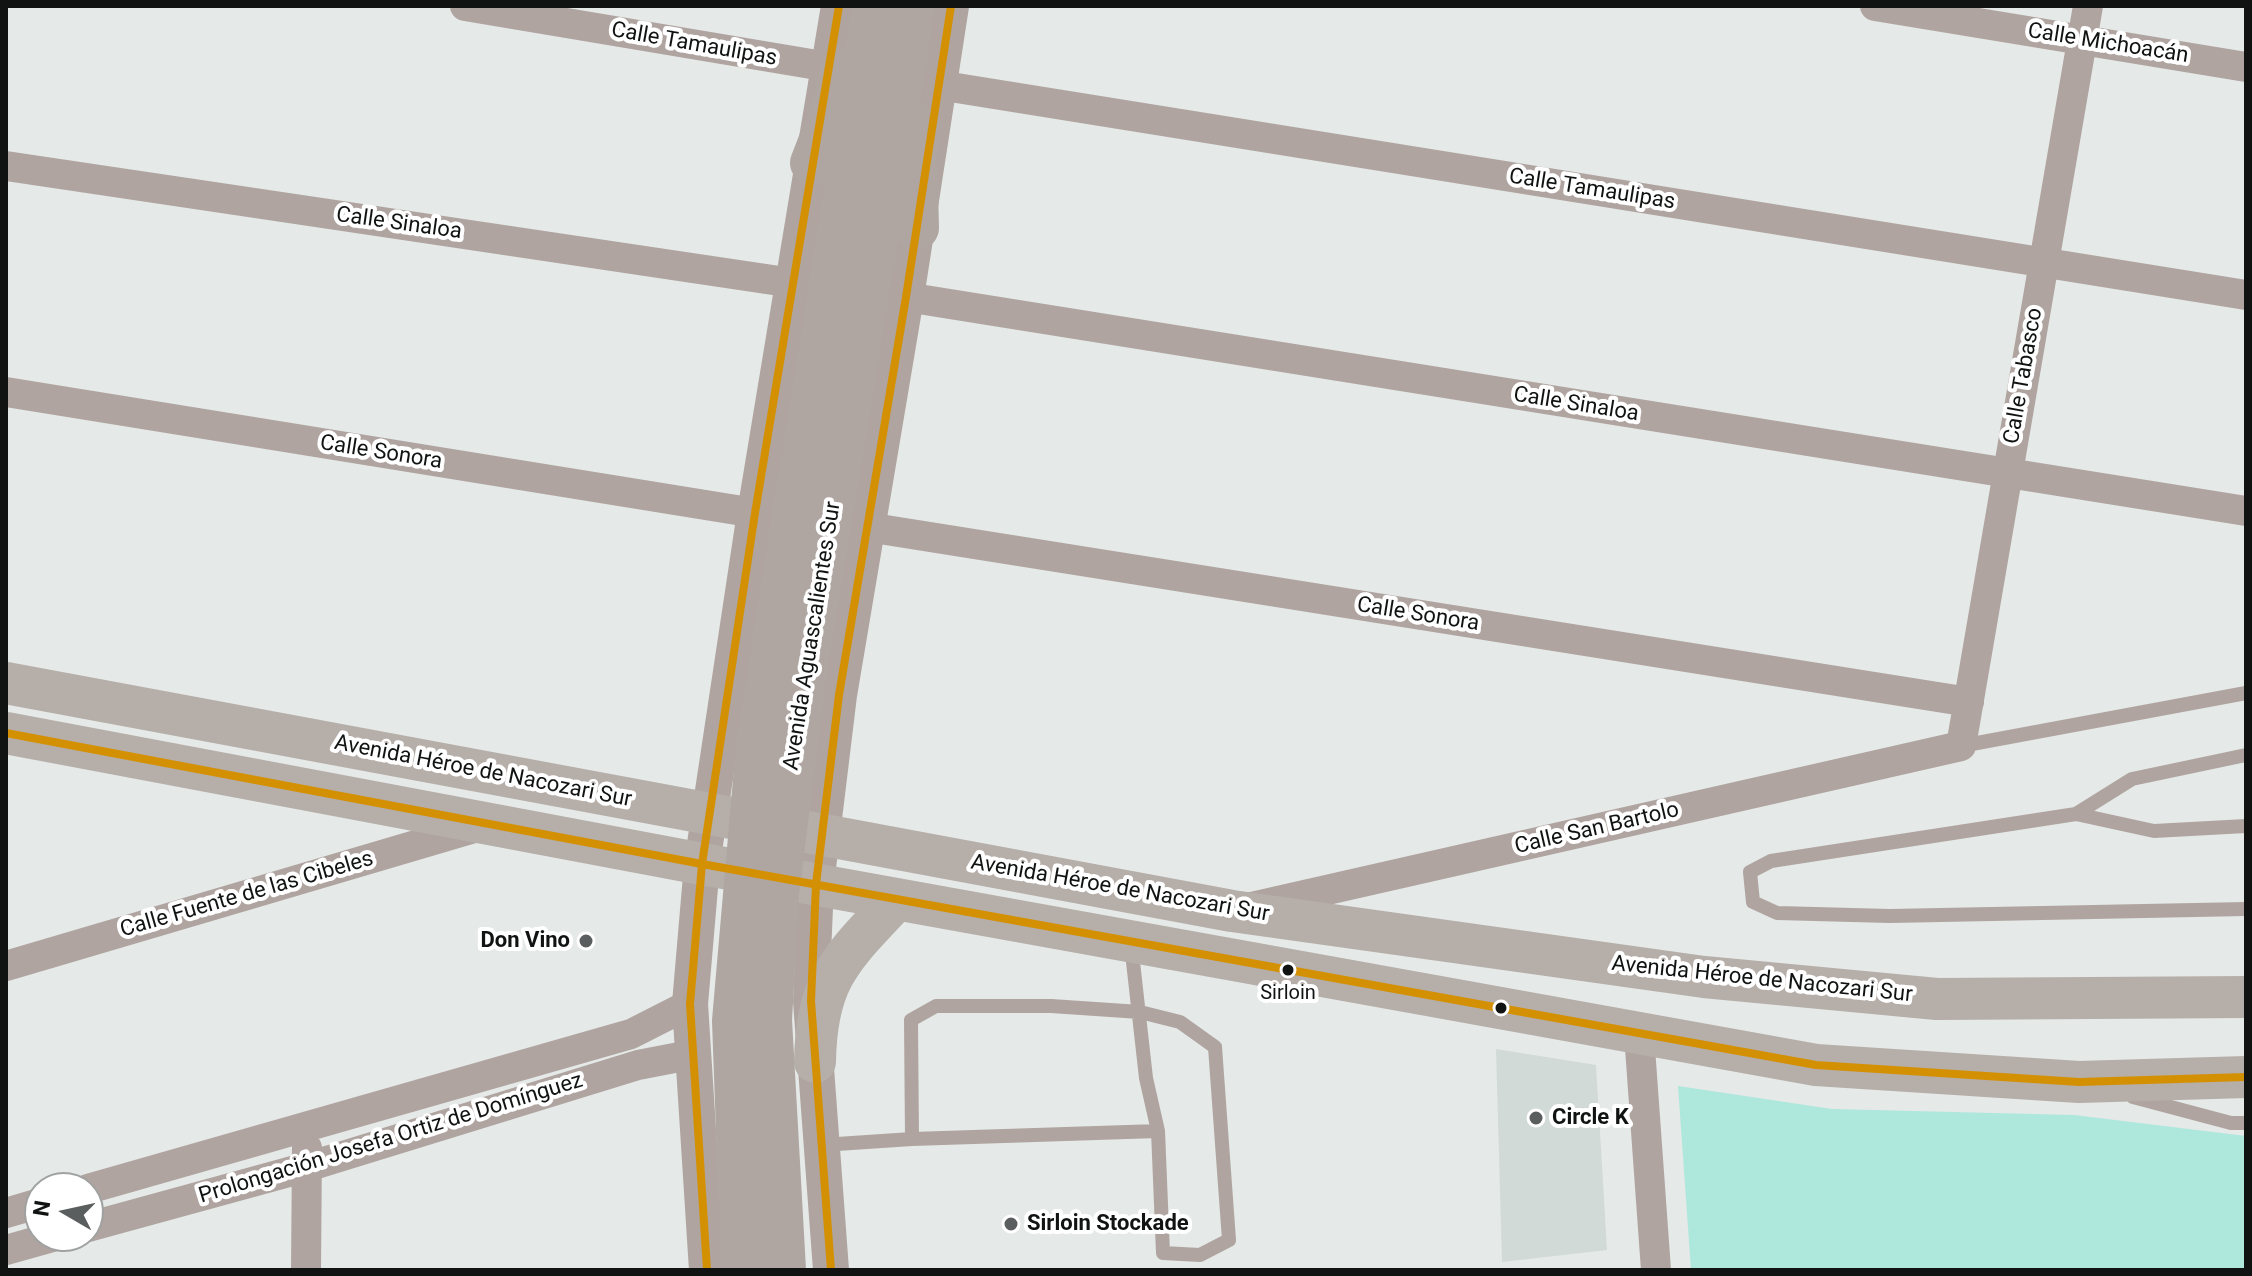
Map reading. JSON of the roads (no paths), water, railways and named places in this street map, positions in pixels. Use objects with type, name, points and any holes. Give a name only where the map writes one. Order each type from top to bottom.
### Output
[{"type":"main road","points":[[812,163],[835,104],[847,48],[905,9],[923,74],[922,110],[915,154],[917,228]]},
{"type":"main road","name":"Avenida Aguascalientes Sur","points":[[784,1270],[770,1020],[777,894],[805,669],[870,282],[905,9]]},
{"type":"main road","name":"Avenida Aguascalientes Sur","points":[[743,1270],[734,1021],[757,761],[870,282]]},
{"type":"main road","name":"Avenida Héroe de Nacozari Sur","points":[[6,683],[1232,911],[1704,977],[1937,999],[2246,997]]},
{"type":"main road","points":[[6,733],[702,864],[1816,1065],[2079,1082],[2246,1077]]},
{"type":"main road","points":[[815,1062],[819,1015],[835,971],[855,942],[897,899]]},
{"type":"street","name":"Calle Tamaulipas","points":[[465,6],[829,67]]},
{"type":"street","points":[[707,1270],[690,1004],[702,864],[755,513],[839,6]]},
{"type":"street","name":"Calle Michoacán","points":[[1875,6],[2246,67]]},
{"type":"street","name":"Calle Tabasco","points":[[1961,746],[2088,6]]},
{"type":"street","name":"Avenida Aguascalientes Sur","points":[[831,1270],[811,1001],[816,884],[831,755],[867,527],[870,282],[917,228],[938,85],[905,9]]},
{"type":"street","name":"Calle Tamaulipas","points":[[938,85],[2246,295]]},
{"type":"street","name":"Calle Sinaloa","points":[[6,166],[793,283]]},
{"type":"street","name":"Calle Sinaloa","points":[[870,282],[2008,474],[2246,511]]},
{"type":"street","name":"Calle Sonora","points":[[6,392],[755,513]]},
{"type":"street","name":"Calle Sonora","points":[[867,527],[1969,702]]},
{"type":"street","name":"Calle San Bartolo","points":[[1232,911],[1961,746]]},
{"type":"street","points":[[719,752],[733,780],[746,790],[784,797],[805,792],[811,787],[831,755]]},
{"type":"street","name":"Calle Fuente de las Cibeles","points":[[6,966],[489,823]]},
{"type":"street","points":[[690,1004],[709,977],[737,963],[776,963],[797,974],[811,1001]]},
{"type":"street","name":"Prolongación Josefa Ortiz de Domínguez","points":[[104,1184],[631,1034],[690,1004]]},
{"type":"street","points":[[1639,1034],[1656,1270]]},
{"type":"street","name":"Prolongación Josefa Ortiz de Domínguez","points":[[104,1223],[307,1167],[638,1065],[695,1054]]},
{"type":"street","points":[[306,1270],[307,1125]]},
{"type":"lane","points":[[1961,746],[2239,693]]},
{"type":"lane","points":[[2076,814],[2132,779],[2246,755]]},
{"type":"lane","points":[[2246,826],[2154,831],[2076,814],[1771,861],[1750,872],[1753,902],[1777,913],[1890,916],[2246,909]]},
{"type":"lane","points":[[912,1139],[911,1020],[936,1006],[1051,1006],[1140,1012],[1180,1022],[1215,1047],[1229,1240],[1200,1255],[1163,1253],[1158,1131],[1146,1078],[1140,1012],[1131,940]]},
{"type":"lane","points":[[2079,1082],[2231,1123],[2246,1123]]},
{"type":"lane","points":[[821,1145],[1158,1131]]},
{"type":"place","name":"Don Vino","points":[[586,941]]},
{"type":"place","name":"Sirloin","points":[[1288,970]]},
{"type":"place","name":"Circle K","points":[[1536,1118]]},
{"type":"place","name":"Sirloin Stockade","points":[[1011,1224]]}]
